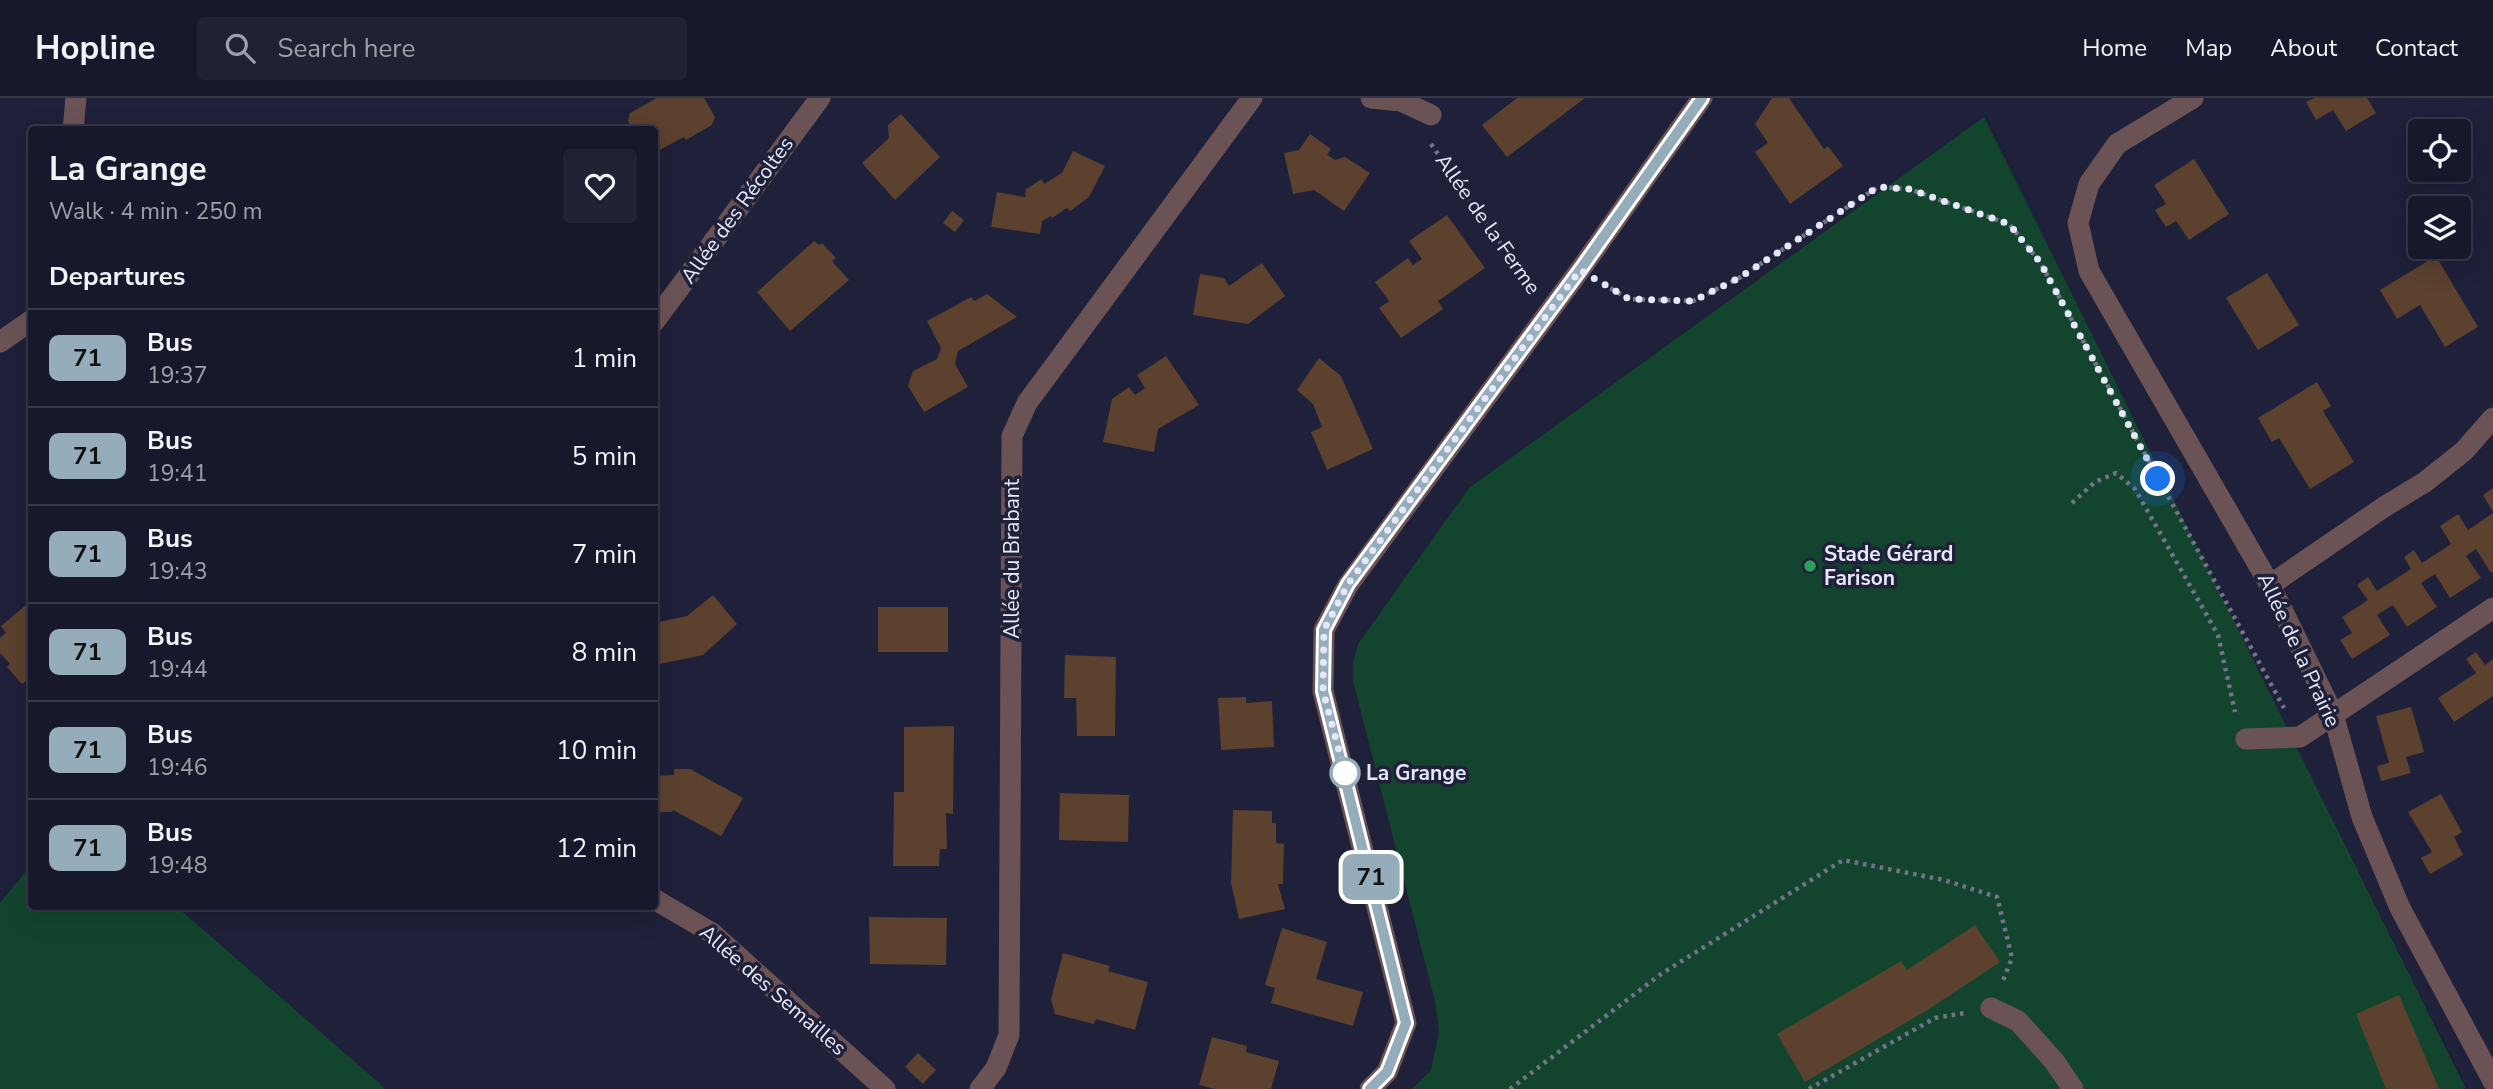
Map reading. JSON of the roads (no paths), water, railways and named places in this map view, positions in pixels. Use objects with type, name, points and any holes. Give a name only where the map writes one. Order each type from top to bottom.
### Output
[{"type":"street","points":[[73,126],[76,98]]},
{"type":"street","name":"Allée des Récoltes","points":[[658,317],[820,98]]},
{"type":"street","name":"Allée du Brabant","points":[[980,1089],[996,1068],[1009,1035],[1013,436],[1027,403],[1252,98]]},
{"type":"street","points":[[1371,98],[1401,101],[1430,115]]},
{"type":"street","points":[[1370,1089],[1387,1072],[1406,1023],[1323,691],[1324,630],[1348,584],[1580,270],[1702,98]]},
{"type":"street","name":"Allée de la Prairie","points":[[2193,98],[2117,144],[2089,184],[2078,223],[2089,271],[2270,584],[2333,714],[2362,817],[2400,908],[2493,1081]]},
{"type":"street","points":[[0,342],[28,323]]},
{"type":"street","points":[[2270,584],[2425,482],[2464,451],[2493,418]]},
{"type":"street","points":[[2246,739],[2300,737],[2493,608]]},
{"type":"street","name":"Allée des Semailles","points":[[658,901],[712,933],[885,1089]]},
{"type":"street","points":[[1992,1009],[2018,1021],[2054,1061],[2073,1089]]},
{"type":"place","name":"Stade Gérard Farison","points":[[1810,566]]},
{"type":"place","name":"La Grange","points":[[1345,773]]}]
